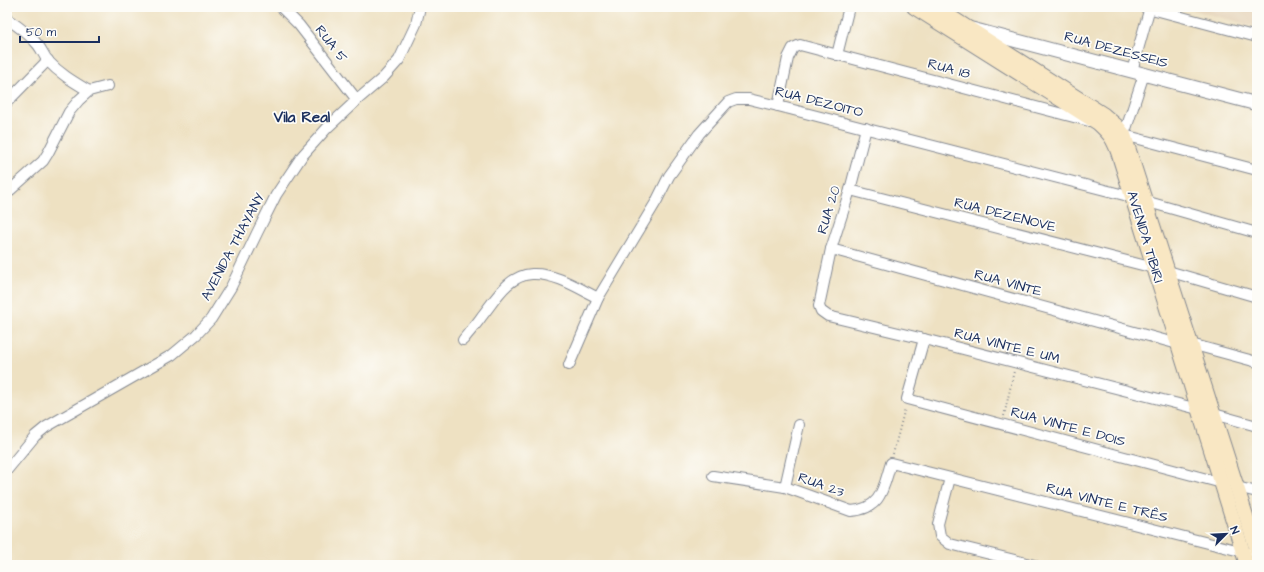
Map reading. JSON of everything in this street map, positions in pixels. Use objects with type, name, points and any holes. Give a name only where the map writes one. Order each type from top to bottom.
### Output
[{"type":"main road","name":"AVENIDA TIBIRI","points":[[914,7],[1101,119],[1117,126],[1124,135],[1139,199],[1184,344],[1198,408],[1245,558]]},
{"type":"main road","name":"AVENIDA TIBIRI","points":[[935,7],[1101,119],[1115,143],[1139,199]]},
{"type":"main road","name":"AVENIDA TIBIRI","points":[[1184,344],[1214,414],[1257,550]]},
{"type":"street","name":"RUA 5","points":[[280,7],[299,25],[357,100]]},
{"type":"street","name":"AVENIDA THAYANY","points":[[7,470],[35,436],[46,427],[172,356],[196,335],[211,319],[231,287],[256,233],[276,195],[302,156],[328,127],[384,77],[400,60],[416,24],[420,7]]},
{"type":"street","points":[[837,54],[849,7]]},
{"type":"street","points":[[1257,37],[1148,8],[1138,73],[1124,135],[1257,170]]},
{"type":"street","points":[[7,19],[38,45],[48,60],[68,78],[89,91]]},
{"type":"street","name":"RUA DEZESSEIS","points":[[966,27],[1257,104]]},
{"type":"street","name":"RUA 18","points":[[778,106],[788,58],[793,48],[800,45],[1101,119]]},
{"type":"street","points":[[7,102],[48,60]]},
{"type":"street","points":[[7,193],[43,161],[70,112],[79,100],[89,91],[108,86]]},
{"type":"street","name":"RUA DEZOITO","points":[[569,365],[598,298],[656,202],[669,176],[699,134],[717,113],[728,102],[736,98],[749,99],[866,128],[1139,199],[1257,233]]},
{"type":"street","name":"RUA 20","points":[[820,300],[831,249],[850,190],[866,128]]},
{"type":"street","name":"RUA DEZENOVE","points":[[850,190],[1161,269],[1257,297]]},
{"type":"street","name":"RUA VINTE","points":[[831,249],[1184,344],[1257,362]]},
{"type":"street","points":[[463,340],[500,292],[509,284],[525,275],[532,274],[548,276],[574,286],[598,298]]},
{"type":"street","name":"RUA VINTE E UM","points":[[820,300],[820,309],[828,316],[1198,408]]},
{"type":"street","points":[[907,399],[924,339]]},
{"type":"street","name":"RUA VINTE E DOIS","points":[[907,399],[1222,483]]},
{"type":"street","points":[[1214,414],[1257,426]]},
{"type":"street","points":[[785,486],[799,425]]},
{"type":"street","points":[[891,463],[950,478],[938,524],[940,536],[950,544],[1034,565]]},
{"type":"street","name":"RUA 23","points":[[713,476],[785,486],[851,511],[865,509],[877,500],[891,463]]},
{"type":"street","name":"RUA VINTE E TRÊS","points":[[950,478],[1245,558],[1257,555]]},
{"type":"street","points":[[1237,487],[1257,492]]},
{"type":"path","points":[[1002,424],[1016,362]]},
{"type":"path","points":[[891,463],[907,399]]},
{"type":"shaded area","points":[[1182,7],[1257,7],[1257,27]]},
{"type":"district","name":"Vila Real","points":[[302,117]]}]
